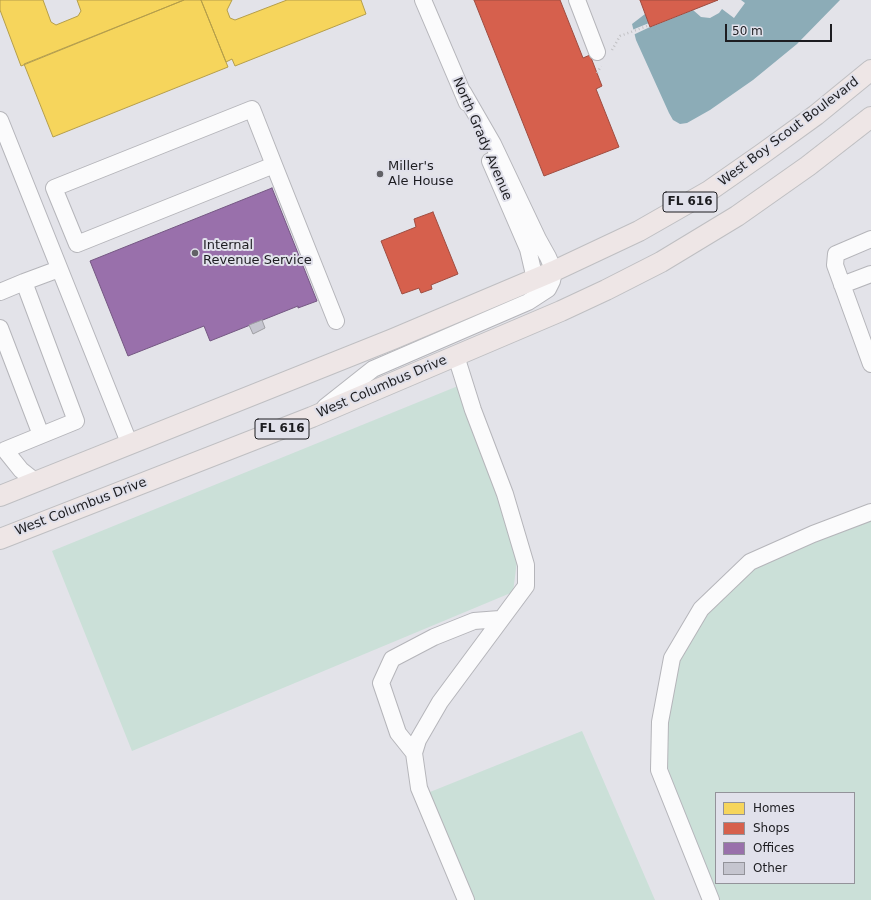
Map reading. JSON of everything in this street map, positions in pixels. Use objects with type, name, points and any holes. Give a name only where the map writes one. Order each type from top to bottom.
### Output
[{"type":"main road","name":"West Boy Scout Boulevard","points":[[535,279],[639,231],[709,191],[816,115],[871,70]]},
{"type":"main road","name":"West Columbus Drive","points":[[0,538],[312,416],[561,312],[661,262],[737,216],[814,162],[871,117]]},
{"type":"main road","name":"FL 616","points":[[0,496],[350,356],[535,279]]},
{"type":"street","name":"North Grady Avenue","points":[[423,0],[463,92],[482,144],[528,249],[535,279]]},
{"type":"street","points":[[577,0],[603,56]]},
{"type":"street","points":[[312,416],[373,369],[460,332],[540,295],[548,289],[554,271],[493,144],[463,92]]},
{"type":"street","points":[[274,165],[77,244],[54,188],[252,109],[336,322]]},
{"type":"street","points":[[0,120],[130,445]]},
{"type":"street","points":[[871,239],[836,254],[835,265],[871,364]]},
{"type":"street","points":[[0,292],[59,269]]},
{"type":"street","points":[[842,285],[871,274]]},
{"type":"street","points":[[24,282],[76,421],[41,435],[2,444],[21,470],[36,482]]},
{"type":"street","points":[[0,328],[41,435]]},
{"type":"street","points":[[456,356],[473,410],[505,494],[526,565],[526,586],[500,619],[440,702],[418,740],[414,753],[419,788],[466,900]]},
{"type":"street","points":[[711,900],[659,770],[660,722],[672,658],[701,609],[750,562],[813,534],[871,512]]},
{"type":"street","points":[[414,753],[398,733],[381,683],[392,659],[434,637],[474,621],[500,619]]},
{"type":"path","points":[[597,73],[603,56],[620,36],[650,25]]},
{"type":"green space","points":[[458,386],[519,546],[513,592],[132,751],[52,551]]},
{"type":"green space","points":[[871,518],[871,900],[717,900],[669,775],[667,758],[667,715],[679,660],[715,601],[764,561]]},
{"type":"green space","points":[[582,731],[655,900],[470,900],[425,794]]},
{"type":"water","points":[[718,0],[840,0],[797,44],[753,80],[710,110],[687,123],[680,124],[673,120],[669,113],[636,40],[632,24],[645,14],[651,27]]},
{"type":"pier","points":[[718,0],[741,0],[745,3],[734,18],[722,9],[719,13],[710,18],[701,17],[693,10]]},
{"type":"pier","points":[[649,23],[650,27],[633,35],[632,30]]},
{"type":"building: Homes","points":[[0,0],[43,0],[51,22],[56,25],[78,16],[81,11],[77,0],[184,0],[21,66],[0,10]]},
{"type":"building: Homes","points":[[184,0],[201,0],[228,67],[53,137],[24,64]]},
{"type":"building: Homes","points":[[201,0],[232,0],[227,10],[230,18],[235,20],[287,0],[361,0],[366,14],[235,66],[232,59],[226,62]]},
{"type":"building: Shops","points":[[474,0],[560,0],[583,58],[590,55],[602,86],[596,89],[619,147],[544,176]]},
{"type":"building: Shops","points":[[640,0],[718,0],[650,27]]},
{"type":"building: Shops","points":[[433,212],[458,274],[431,285],[432,289],[421,293],[419,288],[402,294],[381,241],[416,227],[414,219]]},
{"type":"building: Offices","points":[[272,188],[317,301],[298,308],[298,306],[210,341],[204,326],[128,356],[90,261]]},
{"type":"building: Other","points":[[262,320],[265,328],[253,334],[249,325]]},
{"type":"place","name":"Miller's Ale House","points":[[380,174]]},
{"type":"place","name":"Internal Revenue Service","points":[[195,253]]}]
